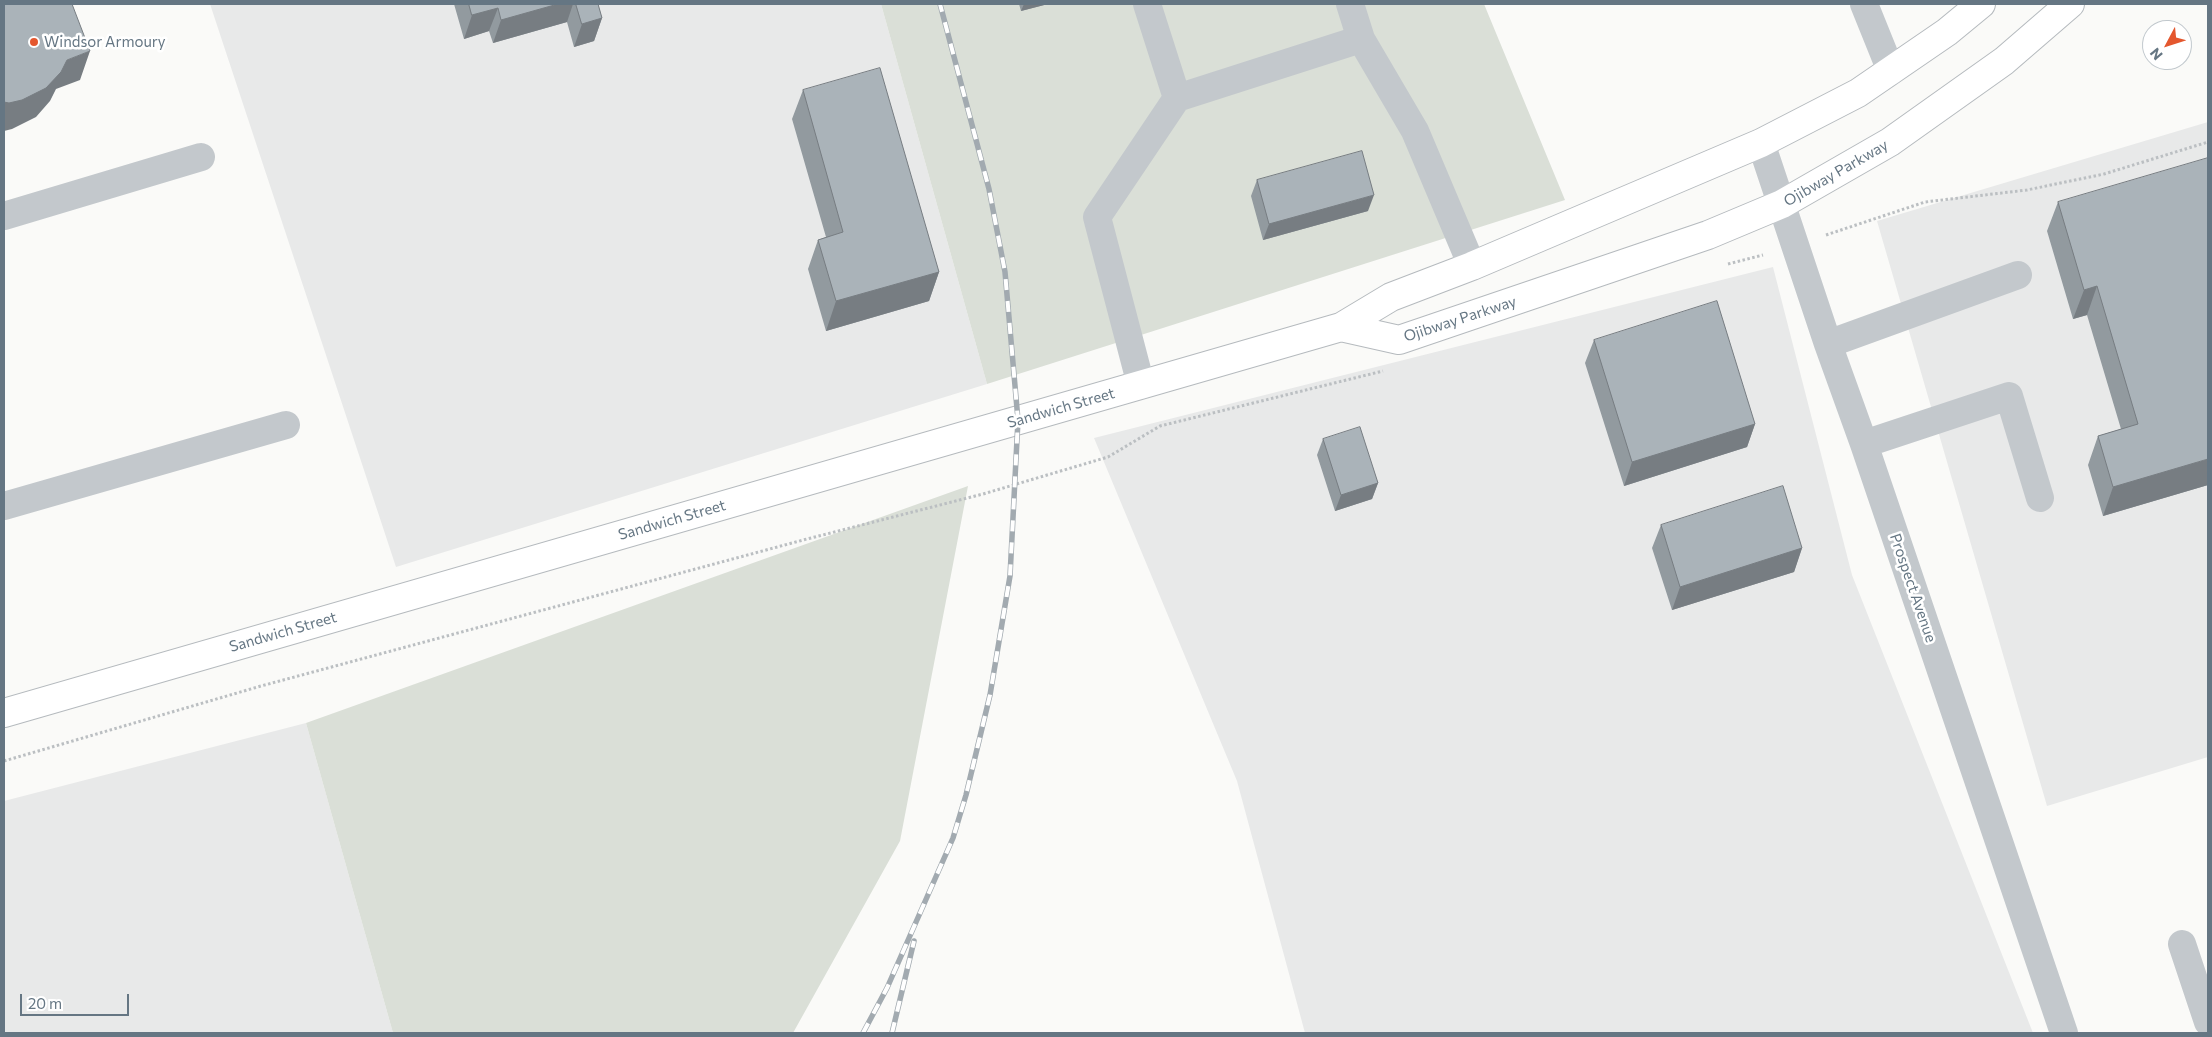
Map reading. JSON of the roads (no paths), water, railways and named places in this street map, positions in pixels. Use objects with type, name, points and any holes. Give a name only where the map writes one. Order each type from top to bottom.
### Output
[{"type":"main road","points":[[1341,327],[1391,297],[1472,266],[1761,143],[1858,93],[1947,32],[1981,4]]},
{"type":"main road","name":"Ojibway Parkway","points":[[1341,327],[1399,340],[1708,235],[1782,204],[1890,142],[2004,61],[2070,4]]},
{"type":"main road","name":"Sandwich Street","points":[[4,713],[1341,327]]},
{"type":"street","points":[[1147,4],[1177,98]]},
{"type":"street","points":[[1350,4],[1361,39],[1415,131],[1472,266]]},
{"type":"street","points":[[1864,4],[1891,71]]},
{"type":"street","points":[[1141,385],[1097,217],[1177,98],[1361,39]]},
{"type":"street","name":"Prospect Avenue","points":[[1761,143],[2064,1033]]},
{"type":"street","points":[[4,216],[201,157]]},
{"type":"street","points":[[1828,344],[2018,275]]},
{"type":"street","points":[[1864,444],[2009,396],[2040,498]]},
{"type":"street","points":[[4,506],[286,425]]},
{"type":"street","points":[[2182,944],[2208,1022]]},
{"type":"railway","points":[[863,1033],[887,988],[953,838],[966,795],[990,695],[1010,576],[1018,420],[1005,272],[989,189],[940,4]]},
{"type":"railway","points":[[892,1033],[914,941]]},
{"type":"place","name":"Windsor Armoury","points":[[34,42]]}]
